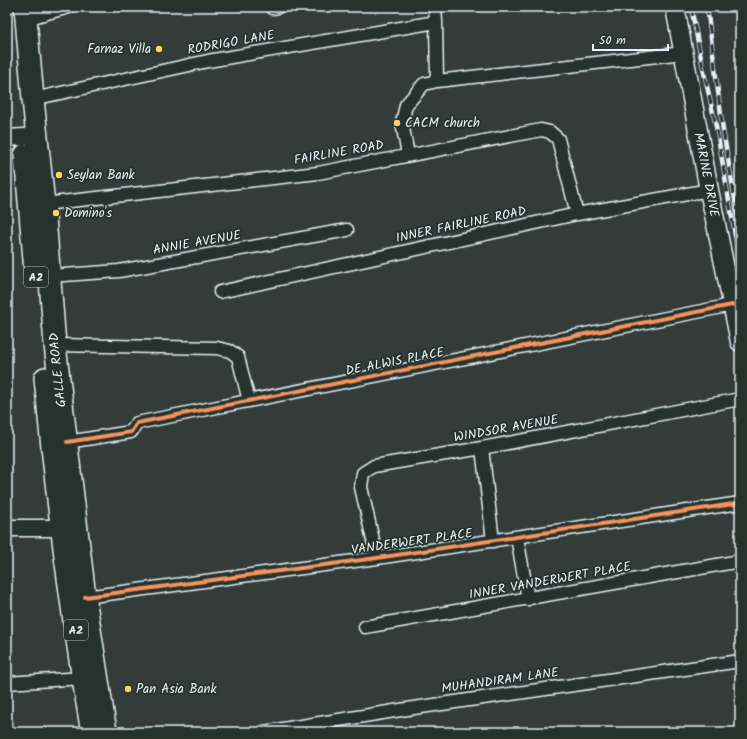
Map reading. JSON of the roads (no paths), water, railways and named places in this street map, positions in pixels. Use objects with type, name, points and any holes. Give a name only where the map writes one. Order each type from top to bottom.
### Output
[{"type":"highway","name":"GALLE ROAD","points":[[23,15],[44,204],[55,344],[67,442],[69,528],[83,678],[92,732]]},
{"type":"highway","name":"GALLE ROAD","points":[[23,15],[15,138],[50,434],[85,597],[106,732]]},
{"type":"main road","name":"MARINE DRIVE","points":[[675,7],[709,190],[740,342]]},
{"type":"street","points":[[23,15],[69,7]]},
{"type":"street","points":[[435,7],[437,81]]},
{"type":"street","name":"RODRIGO LANE","points":[[33,99],[208,61],[436,22]]},
{"type":"street","points":[[408,155],[402,124],[406,105],[424,84],[437,81],[684,53]]},
{"type":"street","name":"FAIRLINE ROAD","points":[[44,204],[318,173],[541,130],[550,132],[558,139],[576,214]]},
{"type":"street","name":"INNER FAIRLINE ROAD","points":[[220,292],[576,214],[709,190]]},
{"type":"street","name":"ANNIE AVENUE","points":[[50,276],[119,271],[347,230]]},
{"type":"street","name":"DE ALWIS PLACE","points":[[67,442],[131,432],[137,424],[732,305]]},
{"type":"street","points":[[55,344],[217,348],[230,351],[238,357],[249,401]]},
{"type":"street","name":"WINDSOR AVENUE","points":[[377,558],[361,487],[363,473],[374,466],[482,448],[740,398]]},
{"type":"street","points":[[482,448],[493,540]]},
{"type":"street","name":"VANDERWERT PLACE","points":[[85,597],[377,558],[740,503]]},
{"type":"street","points":[[7,528],[69,528]]},
{"type":"street","points":[[517,537],[528,599]]},
{"type":"street","name":"INNER VANDERWERT PLACE","points":[[365,628],[740,561]]},
{"type":"street","name":"MUHANDIRAM LANE","points":[[264,732],[407,708],[740,661]]},
{"type":"street","points":[[7,683],[83,678]]},
{"type":"railway","points":[[691,7],[717,131],[740,264]]},
{"type":"railway","points":[[707,7],[723,130],[740,229]]},
{"type":"place","name":"Farnaz Villa","points":[[159,49]]},
{"type":"place","name":"CACM church","points":[[397,123]]},
{"type":"place","name":"Seylan Bank","points":[[59,175]]},
{"type":"place","name":"Domino's","points":[[56,213]]},
{"type":"place","name":"Pan Asia Bank","points":[[128,689]]}]
